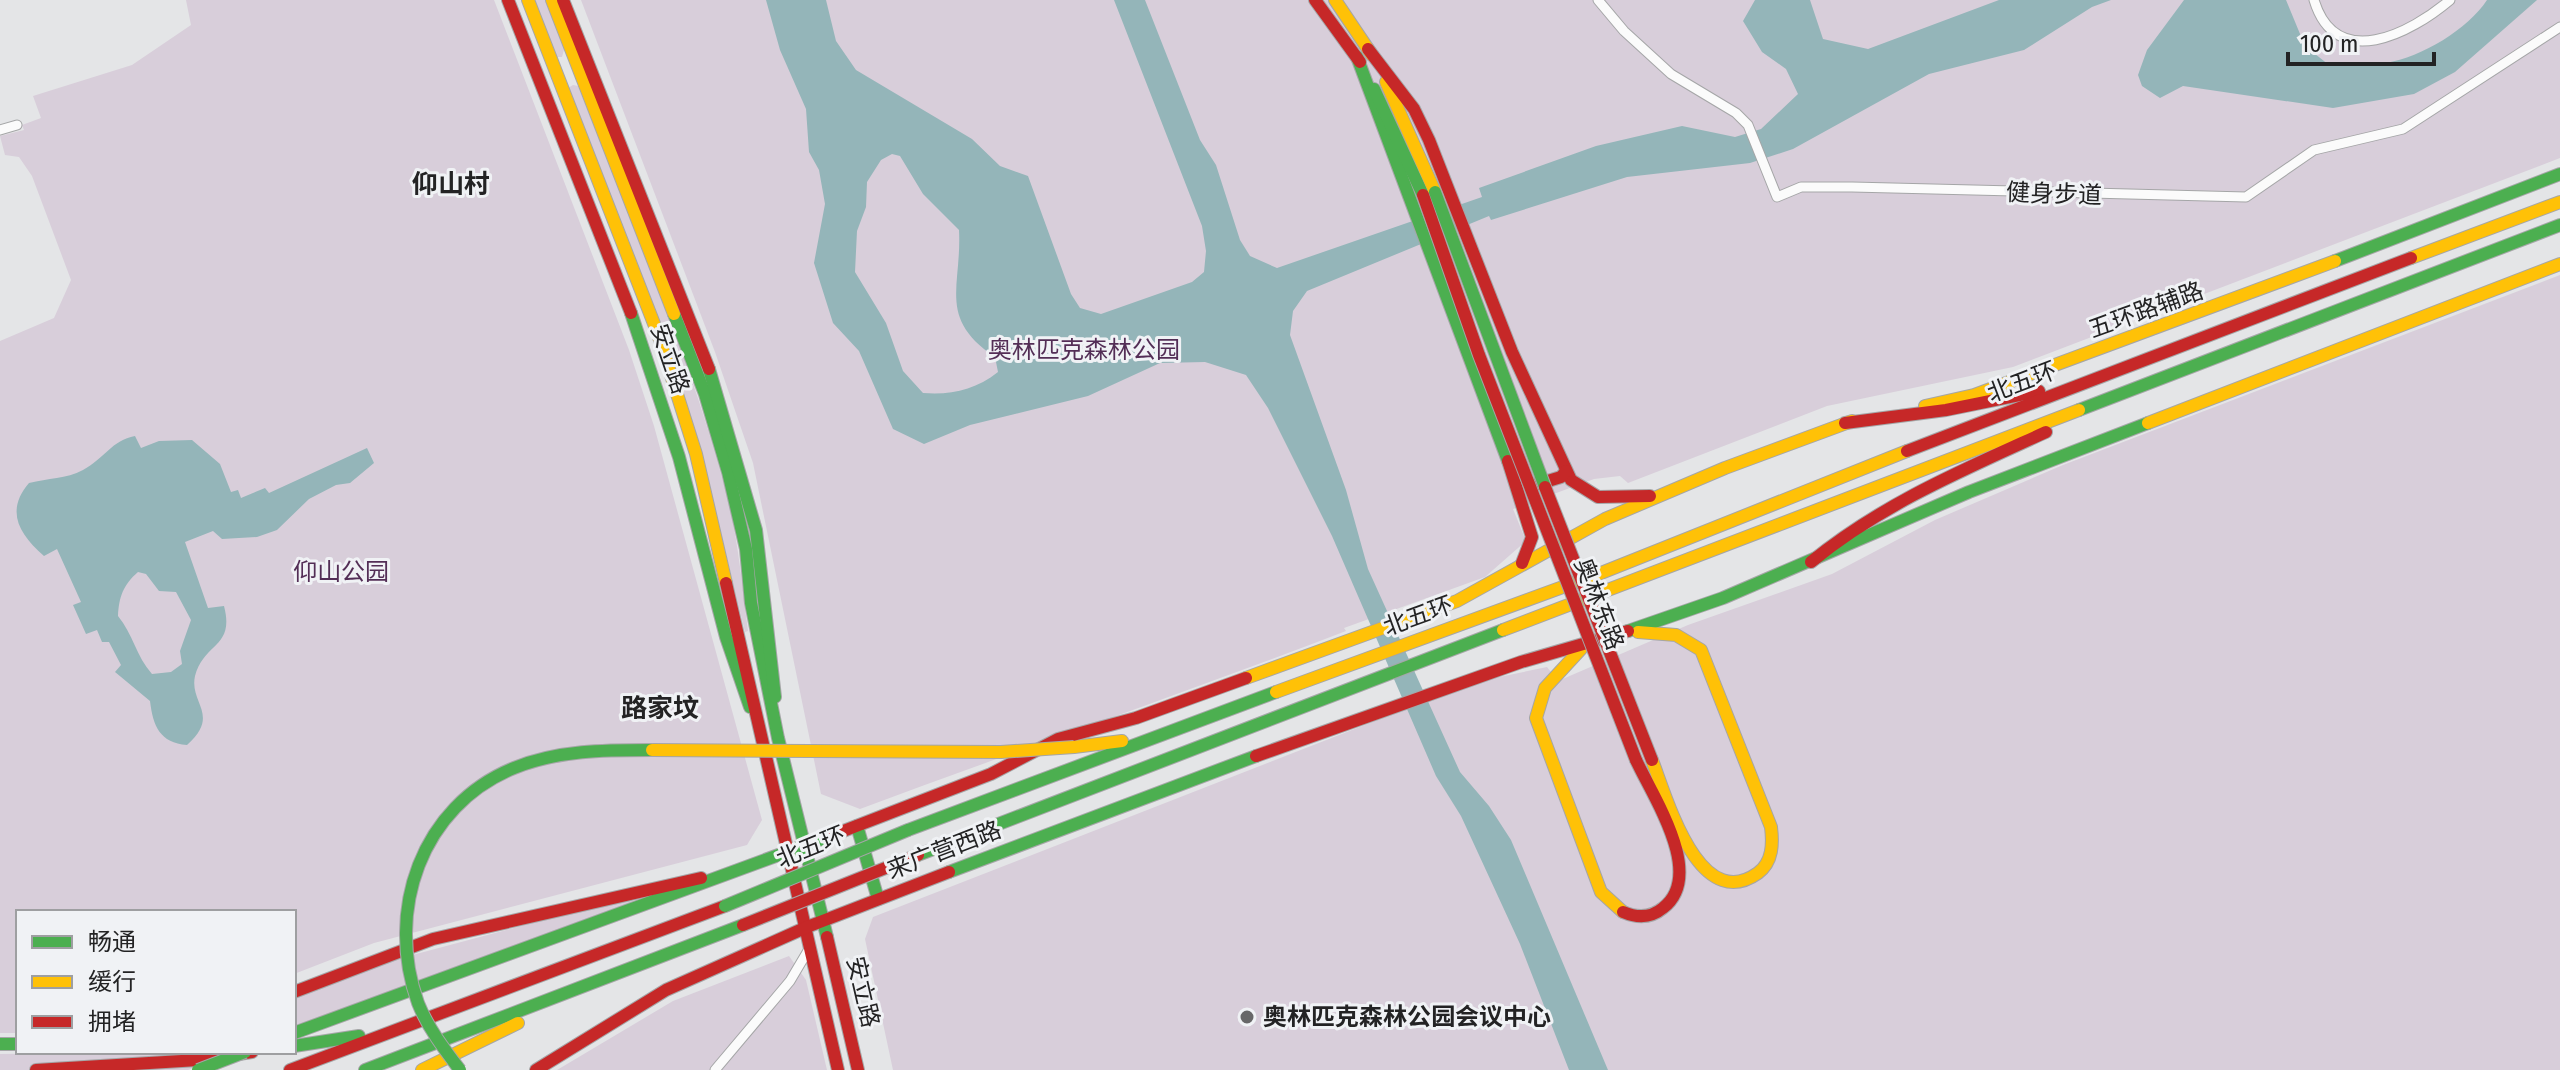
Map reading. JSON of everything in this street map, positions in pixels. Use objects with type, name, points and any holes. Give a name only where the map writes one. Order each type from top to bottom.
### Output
[{"type":"main road","name":"安立路","points":[[508,0],[642,341],[683,467],[734,669],[764,741]]},
{"type":"main road","name":"安立路","points":[[528,0],[658,334],[696,454],[838,1070]]},
{"type":"main road","name":"安立路","points":[[552,0],[705,394],[746,549],[751,603],[778,738],[858,1070]]},
{"type":"main road","name":"安立路","points":[[563,0],[717,388],[740,465],[756,530],[778,738]]},
{"type":"main road","name":"奥林东路","points":[[1315,0],[1357,57],[1383,104],[1491,349],[1652,760],[1695,861],[1709,877],[1737,882],[1754,876],[1763,869],[1771,853],[1771,827],[1701,650],[1676,635],[1631,632]]},
{"type":"main road","name":"奥林东路","points":[[1335,0],[1398,102],[1424,198],[1479,355],[1636,760],[1680,863],[1678,887],[1669,904],[1659,913],[1643,917],[1613,907],[1601,892],[1536,718],[1536,701],[1549,680],[1583,647]]},
{"type":"main road","points":[[1368,49],[1414,109],[1451,194],[1512,352],[1566,471],[1581,492],[1603,499],[1659,495]]},
{"type":"main road","name":"五环路辅路","points":[[747,868],[991,774],[1058,739],[1136,718],[1457,601],[1522,563],[1659,495],[1845,423],[1974,395],[2190,317],[2560,174]]},
{"type":"main road","points":[[1424,198],[1429,243],[1532,537],[1522,563]]},
{"type":"main road","name":"北五环","points":[[290,1070],[725,906],[908,830],[1162,733],[1601,573],[2080,384],[2560,202]]},
{"type":"main road","name":"北五环","points":[[365,1070],[598,983],[1362,683],[2560,225]]},
{"type":"main road","name":"来广营西路","points":[[536,1070],[666,990],[824,920],[1161,789],[1521,662],[1631,632],[1811,562],[1969,492],[2560,264]]},
{"type":"main road","points":[[1811,562],[1854,527],[1917,490],[2152,381]]},
{"type":"main road","points":[[1845,423],[1946,410],[2080,384]]},
{"type":"main road","points":[[1513,481],[1528,487],[1561,477],[1566,471]]},
{"type":"main road","points":[[460,1070],[441,1049],[427,1026],[410,985],[404,943],[406,906],[418,865],[441,823],[471,793],[504,772],[545,756],[597,750],[1001,752],[1074,747],[1162,733]]},
{"type":"main road","points":[[857,826],[878,899]]},
{"type":"main road","points":[[296,991],[433,939],[747,868]]},
{"type":"main road","points":[[296,1032],[747,868]]},
{"type":"main road","points":[[422,1070],[598,983]]},
{"type":"main road","points":[[296,1046],[392,1031]]},
{"type":"main road","points":[[36,1070],[233,1054]]},
{"type":"main road","points":[[198,1070],[240,1054]]},
{"type":"street","name":"健身步道","points":[[1598,0],[1624,31],[1671,74],[1736,113],[1748,125],[1777,197],[1801,187],[1852,187],[2246,197],[2314,150],[2403,129],[2560,27]]},
{"type":"street","points":[[2314,0],[2326,24],[2350,41],[2381,41],[2418,24],[2450,0]]},
{"type":"street","points":[[0,130],[17,125]]},
{"type":"street","points":[[715,1070],[790,981],[811,946]]},
{"type":"green space","name":"仰山公园","points":[[186,0],[494,0],[629,350],[654,426],[762,820],[747,845],[374,943],[296,973],[296,910],[16,910],[16,1033],[0,1033],[0,341],[54,318],[71,280],[32,176],[19,157],[5,155],[0,136],[24,130],[22,125],[41,118],[33,96],[132,65],[191,25]]},
{"type":"green space","points":[[533,0],[547,0],[565,46],[562,57],[557,57]]},
{"type":"green space","name":"奥林匹克森林公园","points":[[581,0],[2560,0],[2560,158],[2013,367],[1827,406],[1628,483],[1620,476],[1594,479],[1513,509],[1526,541],[1485,577],[1344,628],[1346,631],[1285,654],[860,809],[821,794],[753,463],[715,352]]},
{"type":"green space","points":[[578,86],[695,388],[734,526],[748,631],[745,632],[708,480],[568,88]]},
{"type":"green space","points":[[2560,275],[2560,1070],[893,1070],[865,939],[873,917],[1475,682],[1547,667],[1558,681],[1688,625],[1832,574],[1935,520],[2063,465]]},
{"type":"green space","points":[[630,897],[633,902],[296,1028],[296,996],[390,961]]},
{"type":"green space","points":[[789,956],[806,980],[827,1070],[557,1070],[673,1001]]},
{"type":"green space","points":[[0,1054],[229,1054],[188,1070],[0,1070]]},
{"type":"water","points":[[766,0],[826,0],[836,41],[856,70],[972,139],[1000,166],[1028,176],[1071,294],[1080,308],[1101,314],[1192,282],[1204,272],[1206,251],[1202,226],[1114,0],[1145,0],[1200,140],[1216,165],[1240,240],[1250,256],[1277,268],[1482,197],[1479,188],[1596,146],[1682,126],[1735,137],[1761,129],[1798,94],[1786,69],[1762,52],[1743,21],[1755,0],[1810,0],[1823,39],[1868,49],[1999,0],[2111,0],[2092,7],[2024,50],[1929,74],[1793,149],[1750,163],[1627,177],[1491,220],[1489,216],[1307,291],[1293,311],[1290,335],[1346,490],[1368,569],[1460,772],[1489,806],[1511,840],[1608,1070],[1569,1070],[1520,944],[1461,816],[1436,776],[1332,536],[1268,408],[1246,375],[1205,362],[1160,363],[1088,396],[970,425],[924,444],[893,429],[859,351],[833,323],[814,263],[825,204],[819,170],[809,152],[806,109],[780,50]],"holes":[[[892,154],[900,156],[923,194],[959,230],[956,285],[959,315],[965,329],[995,357],[998,372],[963,390],[923,393],[903,371],[886,323],[855,272],[857,231],[866,207],[867,182],[881,160]]]},
{"type":"water","points":[[2184,0],[2286,0],[2305,46],[2329,65],[2400,60],[2443,40],[2479,11],[2487,0],[2537,0],[2455,72],[2414,94],[2333,108],[2183,86],[2160,98],[2142,86],[2138,75],[2147,50]]},
{"type":"water","points":[[135,436],[141,448],[159,441],[192,440],[220,464],[231,492],[238,490],[241,498],[265,488],[269,493],[367,448],[374,463],[350,483],[336,485],[309,499],[277,530],[257,537],[222,539],[213,531],[185,542],[208,608],[224,606],[226,620],[222,638],[199,665],[195,676],[194,685],[203,717],[197,735],[187,745],[170,741],[160,732],[150,701],[115,672],[121,665],[109,642],[102,642],[97,630],[86,634],[73,605],[81,602],[57,549],[44,556],[18,522],[18,503],[29,483],[77,473],[127,438]],"holes":[[[138,572],[146,574],[159,591],[176,592],[191,620],[180,651],[182,664],[171,672],[152,674],[118,616],[125,587]]]},
{"type":"traffic: fast","points":[[1357,57],[1508,461]]},
{"type":"traffic: fast","points":[[1374,89],[1423,195]]},
{"type":"traffic: fast","points":[[2335,261],[2560,174]]},
{"type":"traffic: fast","points":[[1435,192],[1545,487]]},
{"type":"traffic: fast","points":[[2079,410],[2560,225]]},
{"type":"traffic: fast","points":[[631,313],[679,457],[726,637],[750,707]]},
{"type":"traffic: fast","points":[[674,314],[705,394],[728,472],[746,549],[751,603],[778,738],[827,937]]},
{"type":"traffic: fast","points":[[709,369],[756,530],[775,697]]},
{"type":"traffic: fast","points":[[1628,631],[1723,598],[1969,492],[2148,423]]},
{"type":"traffic: fast","points":[[918,855],[1503,630]]},
{"type":"traffic: fast","points":[[908,830],[1276,692]]},
{"type":"traffic: fast","points":[[460,1070],[422,1012],[409,968],[406,933],[409,898],[419,865],[434,835],[455,808],[482,785],[514,768],[565,754],[652,750]]},
{"type":"traffic: fast","points":[[949,872],[1256,756]]},
{"type":"traffic: fast","points":[[857,826],[878,899]]},
{"type":"traffic: fast","points":[[725,906],[908,830]]},
{"type":"traffic: fast","points":[[296,1032],[833,835]]},
{"type":"traffic: fast","points":[[365,1070],[743,925]]},
{"type":"traffic: fast","points":[[296,1046],[359,1036]]},
{"type":"traffic: fast","points":[[0,1044],[16,1044]]},
{"type":"traffic: fast","points":[[198,1070],[240,1054]]},
{"type":"traffic: slow","points":[[528,0],[658,334],[696,454],[726,583]]},
{"type":"traffic: slow","points":[[552,0],[674,314]]},
{"type":"traffic: slow","points":[[1335,0],[1372,55]]},
{"type":"traffic: slow","points":[[1386,82],[1435,192]]},
{"type":"traffic: slow","points":[[2411,258],[2560,202]]},
{"type":"traffic: slow","points":[[1925,406],[1974,395],[2335,261]]},
{"type":"traffic: slow","points":[[2148,423],[2560,264]]},
{"type":"traffic: slow","points":[[1503,630],[2079,410]]},
{"type":"traffic: slow","points":[[1246,678],[1457,601],[1605,519],[1725,468],[1852,421]]},
{"type":"traffic: slow","points":[[1276,692],[1601,573],[1907,451]]},
{"type":"traffic: slow","points":[[1638,632],[1676,635],[1701,650],[1771,827],[1771,852],[1763,869],[1737,882],[1719,879],[1702,866],[1677,824],[1652,760]]},
{"type":"traffic: slow","points":[[1581,649],[1545,688],[1536,718],[1601,892],[1623,912]]},
{"type":"traffic: slow","points":[[1074,747],[1122,741]]},
{"type":"traffic: slow","points":[[652,750],[1001,752],[1074,747]]},
{"type":"traffic: slow","points":[[422,1070],[518,1023]]},
{"type":"traffic: jam","points":[[508,0],[631,313]]},
{"type":"traffic: jam","points":[[563,0],[709,369]]},
{"type":"traffic: jam","points":[[1315,0],[1360,62]]},
{"type":"traffic: jam","points":[[1368,49],[1414,109],[1429,140],[1512,352],[1571,480],[1598,497],[1650,496]]},
{"type":"traffic: jam","points":[[1423,195],[1479,355],[1636,760]]},
{"type":"traffic: jam","points":[[1907,451],[2411,258]]},
{"type":"traffic: jam","points":[[1845,423],[1946,410],[2039,391]]},
{"type":"traffic: jam","points":[[1811,562],[1895,505],[2046,432]]},
{"type":"traffic: jam","points":[[1508,461],[1532,537],[1522,563]]},
{"type":"traffic: jam","points":[[1535,485],[1561,477],[1566,471]]},
{"type":"traffic: jam","points":[[1545,487],[1652,760]]},
{"type":"traffic: jam","points":[[726,583],[838,1070]]},
{"type":"traffic: jam","points":[[1256,756],[1521,662],[1628,631]]},
{"type":"traffic: jam","points":[[833,835],[991,774],[1058,739],[1136,718],[1246,678]]},
{"type":"traffic: jam","points":[[1623,912],[1644,916],[1654,914],[1675,894],[1679,876],[1678,856],[1672,836],[1636,760]]},
{"type":"traffic: jam","points":[[743,925],[918,855]]},
{"type":"traffic: jam","points":[[536,1070],[666,990],[807,927],[949,872]]},
{"type":"traffic: jam","points":[[296,991],[433,939],[701,878]]},
{"type":"traffic: jam","points":[[290,1070],[725,906]]},
{"type":"traffic: jam","points":[[827,937],[858,1070]]},
{"type":"traffic: jam","points":[[36,1070],[198,1060],[238,1054]]},
{"type":"place","name":"奥林匹克森林公园会议中心","points":[[1247,1017]]},
{"type":"district","name":"仰山村","points":[[451,184]]},
{"type":"district","name":"路家坟","points":[[660,708]]}]
